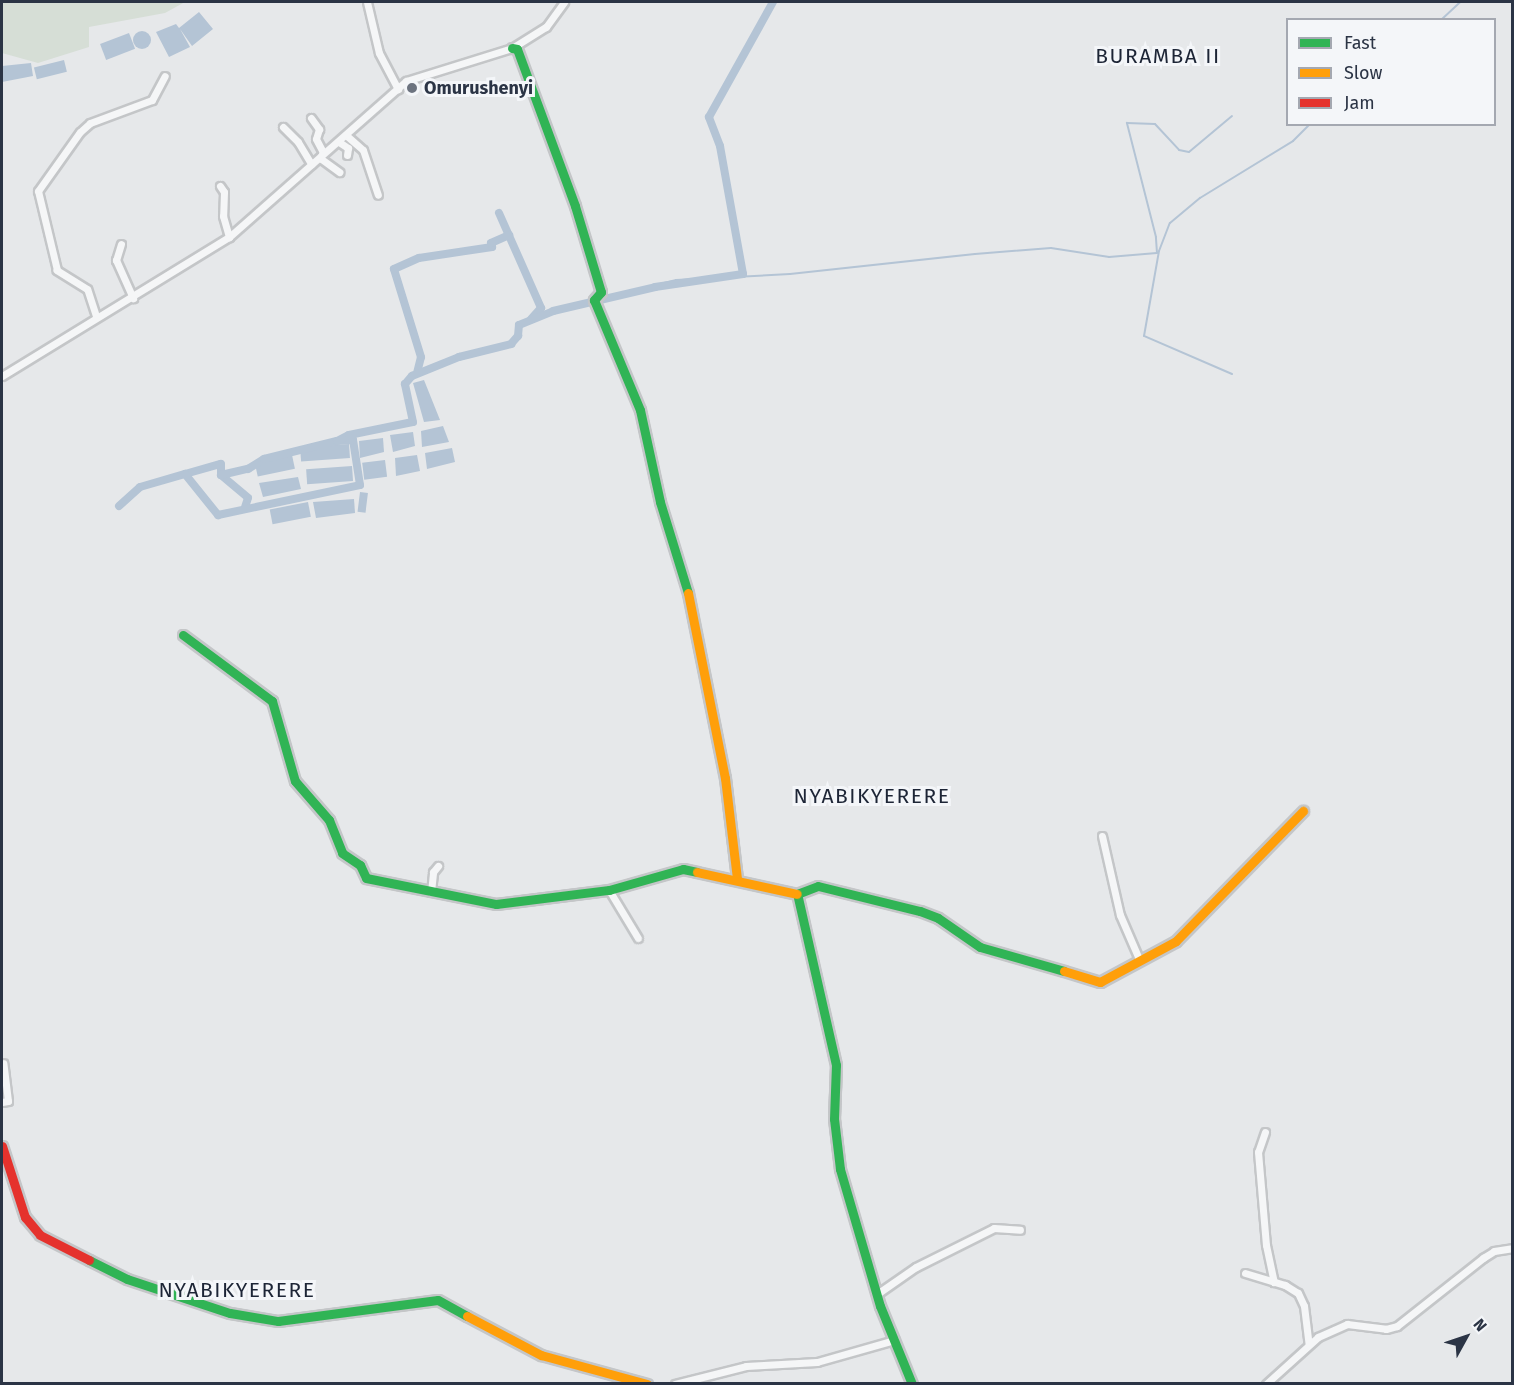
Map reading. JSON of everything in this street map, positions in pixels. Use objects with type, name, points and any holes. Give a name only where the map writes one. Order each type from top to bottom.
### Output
[{"type":"street","points":[[367,2],[379,53],[398,89]]},
{"type":"street","points":[[2,376],[96,316],[133,298],[229,237],[398,89],[418,75],[512,48],[546,27],[564,2]]},
{"type":"street","points":[[512,48],[518,49],[545,134],[575,206],[601,292],[594,300],[629,378],[642,419],[660,502],[695,627],[725,778],[737,879]]},
{"type":"street","points":[[96,316],[87,289],[57,270],[38,191],[80,132],[90,123],[152,100],[165,76]]},
{"type":"street","points":[[310,118],[319,129],[316,139],[322,152],[320,158]]},
{"type":"street","points":[[283,127],[298,142],[311,164]]},
{"type":"street","points":[[347,136],[363,150],[378,195]]},
{"type":"street","points":[[339,142],[348,148],[347,155]]},
{"type":"street","points":[[320,158],[339,172]]},
{"type":"street","points":[[220,186],[224,192],[223,216],[229,237]]},
{"type":"street","points":[[121,244],[116,260],[133,298]]},
{"type":"street","points":[[183,635],[272,701],[295,781],[329,820],[342,853],[360,865],[366,878],[496,904],[609,890],[682,868],[797,894],[818,886],[920,911],[938,918],[980,947],[1095,982],[1107,981],[1139,959],[1176,940],[1303,811]]},
{"type":"street","points":[[1102,836],[1120,915],[1139,959]]},
{"type":"street","points":[[431,892],[433,872],[438,866]]},
{"type":"street","points":[[609,890],[638,938]]},
{"type":"street","points":[[797,894],[836,1065],[834,1119],[840,1169],[877,1294],[912,1383]]},
{"type":"street","points":[[2,1102],[8,1101],[3,1063]]},
{"type":"street","points":[[1265,1132],[1258,1161],[1266,1245],[1274,1282]]},
{"type":"street","points":[[2,1146],[25,1217],[40,1235],[127,1279],[230,1313],[278,1321],[438,1300],[541,1355],[597,1373],[647,1383]]},
{"type":"street","points":[[877,1294],[916,1267],[994,1228],[1020,1230]]},
{"type":"street","points":[[1266,1383],[1309,1344],[1347,1324],[1386,1329],[1397,1326],[1483,1258],[1494,1251],[1512,1248]]},
{"type":"street","points":[[1245,1273],[1274,1282],[1298,1293],[1304,1306],[1309,1344]]},
{"type":"street","points":[[675,1383],[746,1366],[809,1364],[895,1340]]},
{"type":"shaded area","points":[[2,2],[185,2],[165,13],[89,27],[89,47],[38,63],[2,53]]},
{"type":"water","points":[[199,12],[213,29],[192,46],[180,29],[190,47],[169,57],[156,32],[176,24],[179,28]]},
{"type":"water","points":[[142,31],[148,34],[151,40],[148,46],[142,49],[136,46],[133,40],[136,34]]},
{"type":"water","points":[[129,33],[135,49],[106,60],[100,44]]},
{"type":"water","points":[[64,60],[67,72],[37,79],[34,67]]},
{"type":"water","points":[[31,63],[33,76],[2,82],[2,66]]},
{"type":"water","points":[[424,380],[440,420],[424,422],[413,383]]},
{"type":"water","points":[[443,426],[449,442],[422,447],[421,431]]},
{"type":"water","points":[[413,432],[415,446],[393,452],[390,435]]},
{"type":"water","points":[[383,438],[384,452],[360,458],[359,441]]},
{"type":"water","points":[[349,444],[350,458],[301,461],[300,447]]},
{"type":"water","points":[[452,448],[455,462],[427,469],[425,453]]},
{"type":"water","points":[[292,455],[295,469],[258,477],[255,463]]},
{"type":"water","points":[[417,455],[420,471],[396,476],[395,458]]},
{"type":"water","points":[[385,460],[387,477],[364,480],[362,463]]},
{"type":"water","points":[[352,466],[353,481],[307,484],[306,469]]},
{"type":"water","points":[[298,477],[301,489],[263,497],[259,483]]},
{"type":"water","points":[[360,492],[368,493],[366,513],[358,512]]},
{"type":"water","points":[[354,499],[355,513],[316,518],[313,502]]},
{"type":"water","points":[[308,502],[311,517],[273,524],[270,509]]},
{"type":"waterway","points":[[119,506],[140,487],[185,474],[218,515],[360,485],[353,440],[337,441],[349,435],[413,422],[405,384],[412,376],[459,357],[511,344],[518,336],[519,325],[553,311],[655,287],[743,274],[720,146],[709,117],[773,2]]},
{"type":"waterway","points":[[1443,18],[1460,2]]},
{"type":"waterway","points":[[615,295],[676,280],[790,274],[1051,248],[1109,257],[1157,253],[1156,237],[1127,123],[1155,124],[1179,150],[1189,152],[1232,116]]},
{"type":"waterway","points":[[1232,374],[1144,336],[1159,251],[1170,223],[1200,198],[1293,141],[1308,126]]},
{"type":"waterway","points":[[499,213],[541,308],[531,319]]},
{"type":"waterway","points":[[417,373],[421,357],[394,269],[419,258],[492,247],[491,243],[509,235]]},
{"type":"waterway","points":[[221,475],[248,469],[264,459],[337,441]]},
{"type":"waterway","points":[[185,474],[221,464],[221,475],[248,498],[245,507]]},
{"type":"traffic: fast","points":[[512,48],[517,49],[575,206],[601,292],[594,300],[640,410],[660,502],[688,593]]},
{"type":"traffic: fast","points":[[183,635],[272,701],[295,781],[329,820],[342,853],[360,865],[366,878],[496,904],[609,890],[683,869],[697,872]]},
{"type":"traffic: fast","points":[[912,1384],[880,1306],[840,1169],[834,1119],[836,1065],[797,894],[818,886],[920,911],[938,918],[980,947],[1064,971]]},
{"type":"traffic: fast","points":[[89,1260],[127,1279],[230,1313],[278,1321],[438,1300],[467,1316]]},
{"type":"traffic: slow","points":[[688,593],[725,778],[737,879]]},
{"type":"traffic: slow","points":[[1064,971],[1100,982],[1176,941],[1303,811]]},
{"type":"traffic: slow","points":[[697,872],[797,894]]},
{"type":"traffic: slow","points":[[467,1316],[541,1355],[647,1384]]},
{"type":"traffic: jam","points":[[2,1146],[25,1217],[40,1235],[89,1260]]},
{"type":"place","name":"Omurushenyi","points":[[412,88]]},
{"type":"district","name":"BURAMBA II","points":[[1158,56]]},
{"type":"district","name":"NYABIKYERERE","points":[[872,796]]},
{"type":"district","name":"NYABIKYERERE","points":[[237,1290]]}]
